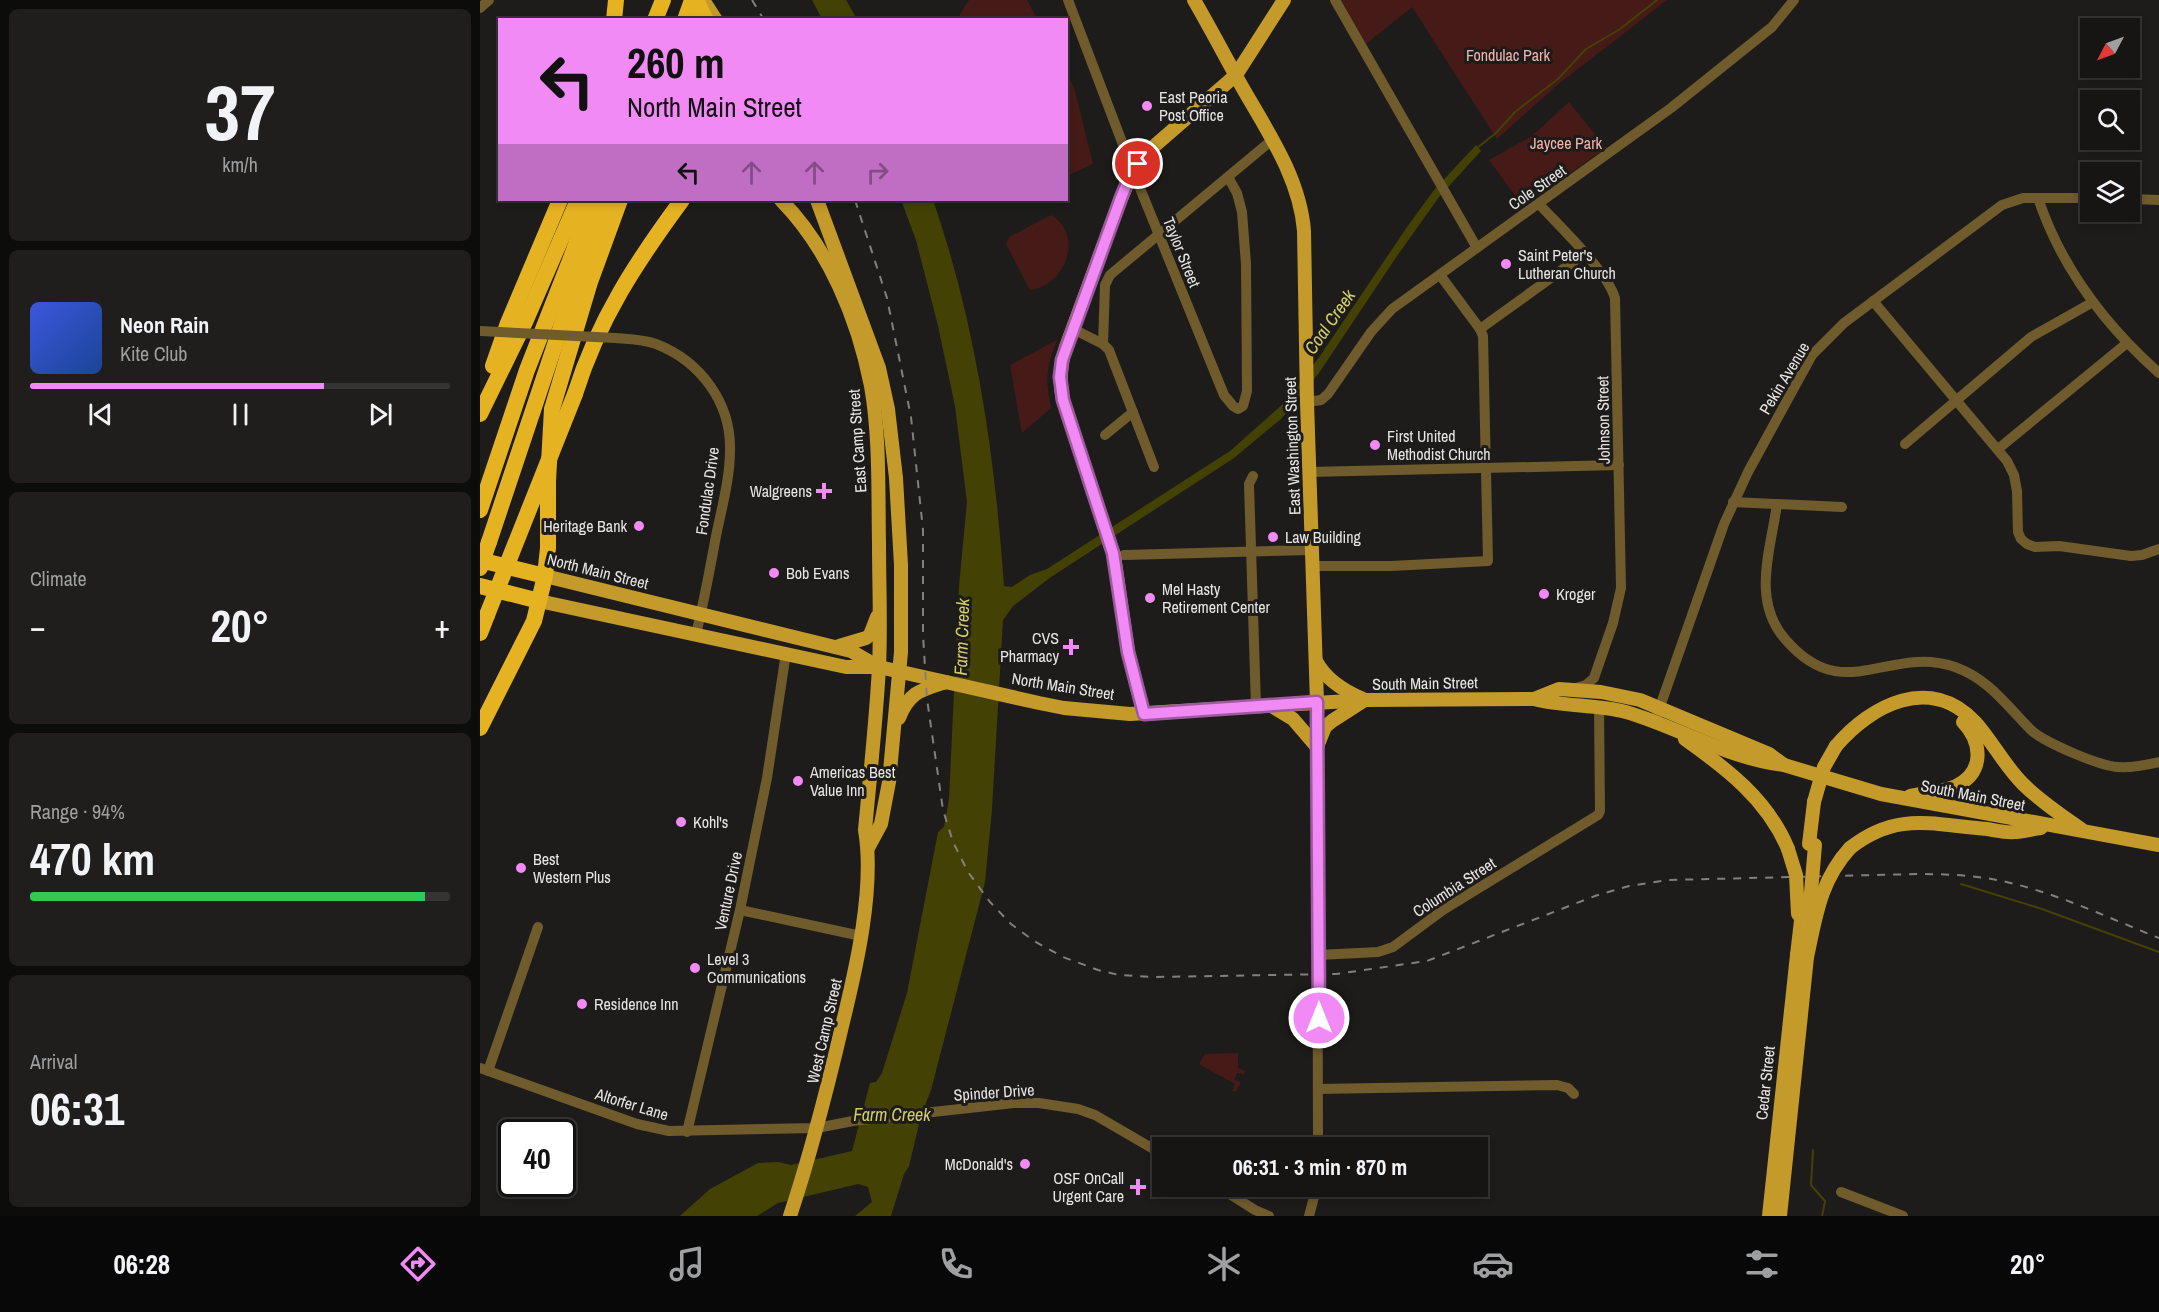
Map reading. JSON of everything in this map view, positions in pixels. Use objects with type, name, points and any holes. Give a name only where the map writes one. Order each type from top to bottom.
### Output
[{"type":"highway","points":[[614,18],[616,0]]},
{"type":"highway","points":[[656,18],[660,0]]},
{"type":"highway","points":[[676,18],[682,0]]},
{"type":"highway","points":[[686,18],[694,0]]},
{"type":"highway","points":[[694,0],[705,18]]},
{"type":"highway","points":[[480,404],[530,269],[560,201]]},
{"type":"highway","points":[[480,414],[525,322],[578,201]]},
{"type":"highway","points":[[480,510],[527,370],[592,201]]},
{"type":"highway","points":[[480,568],[586,252],[607,201]]},
{"type":"highway","points":[[480,729],[530,630],[539,601],[548,548],[548,481],[552,409],[590,282],[620,201]]},
{"type":"highway","points":[[480,633],[591,349],[612,304],[681,201]]},
{"type":"highway","name":"North Main Street","points":[[480,560],[545,576]]},
{"type":"highway","name":"North Main Street","points":[[480,586],[539,601]]},
{"type":"main road","points":[[660,0],[664,18]]},
{"type":"main road","points":[[703,0],[715,18]]},
{"type":"main road","name":"East Washington Street","points":[[1194,0],[1272,140],[1302,210],[1317,702]]},
{"type":"main road","points":[[1144,714],[1128,652],[1118,580],[1107,534],[1061,392],[1061,366],[1121,198],[1133,171],[1152,148],[1236,75],[1284,0]]},
{"type":"main road","name":"East Camp Street","points":[[782,201],[808,232],[824,257],[851,316],[869,377],[877,454],[879,667]]},
{"type":"main road","name":"East Camp Street","points":[[817,201],[871,345],[888,409],[896,478],[900,553],[901,652],[899,671]]},
{"type":"main road","name":"North Main Street","points":[[545,576],[851,651],[879,667]]},
{"type":"main road","name":"North Main Street","points":[[539,601],[846,667],[879,667],[1064,708],[1144,714],[1317,702]]},
{"type":"main road","points":[[836,647],[861,641],[870,635],[880,606]]},
{"type":"main road","points":[[1315,659],[1332,681],[1350,694],[1365,700]]},
{"type":"main road","name":"West Camp Street","points":[[791,1213],[817,1128],[850,993],[861,936],[868,848],[865,830],[879,667]]},
{"type":"main road","name":"West Camp Street","points":[[868,848],[881,824],[895,731],[899,671]]},
{"type":"main road","points":[[895,731],[903,709],[911,696],[946,681]]},
{"type":"main road","name":"South Main Street","points":[[1534,699],[1559,689],[1620,695],[1649,702],[1657,715],[1671,729],[1768,763],[1784,765],[1842,783],[1903,798],[2159,845]]},
{"type":"main road","points":[[1802,956],[1817,803],[1839,748],[1861,721],[1887,705],[1902,700],[1921,698],[1940,700],[1954,706],[1970,717],[2023,784],[2085,832]]},
{"type":"main road","name":"South Main Street","points":[[1317,702],[1534,699],[1549,703],[1599,707],[1657,715],[1769,754],[1784,765]]},
{"type":"main road","points":[[1263,706],[1293,719],[1317,747],[1325,727],[1365,700]]},
{"type":"main road","points":[[1839,748],[1872,721],[1899,708],[1918,705],[1931,706],[1945,710],[1958,718],[1971,730],[1978,747],[1977,759],[1971,774],[1951,788],[1903,798]]},
{"type":"main road","points":[[1671,729],[1740,782],[1774,821],[1788,849],[1797,885],[1802,956]]},
{"type":"main road","points":[[1802,956],[1826,883],[1838,861],[1850,848],[1870,834],[1903,824],[1926,823],[2013,833],[2052,826]]},
{"type":"main road","name":"Cedar Street","points":[[1768,1216],[1785,1109],[1802,956]]},
{"type":"main road","name":"Cedar Street","points":[[1780,1216],[1785,1109]]},
{"type":"street","points":[[480,8],[489,0]]},
{"type":"street","name":"Taylor Street","points":[[1068,0],[1158,235],[1224,395],[1238,409],[1243,406],[1247,391],[1246,264],[1242,212],[1237,194],[1228,177]]},
{"type":"street","points":[[1335,0],[1477,248]]},
{"type":"street","name":"Cole Street","points":[[1307,396],[1321,400],[1328,394],[1383,317],[1671,108],[1749,47],[1777,22],[1794,0]]},
{"type":"street","points":[[1103,344],[1103,306],[1108,279],[1272,140]]},
{"type":"street","points":[[2038,198],[2046,222],[2061,252],[2093,302],[2127,343],[2159,373]]},
{"type":"street","name":"Pekin Avenue","points":[[1657,715],[1715,547],[1733,502],[1812,355],[1830,335],[1995,210],[2016,200],[2080,198]]},
{"type":"street","points":[[2140,199],[2159,200]]},
{"type":"street","name":"Johnson Street","points":[[1539,204],[1606,279],[1615,298],[1622,588],[1593,680],[1571,690]]},
{"type":"street","points":[[1480,329],[1584,254]]},
{"type":"street","points":[[1313,566],[1391,566],[1488,561],[1483,344],[1480,329],[1440,274]]},
{"type":"street","points":[[1873,301],[1998,448],[2014,475],[2019,506],[2018,532],[2024,542],[2035,548],[2059,546],[2131,556],[2159,549]]},
{"type":"street","points":[[1905,444],[2031,337],[2093,302]]},
{"type":"street","points":[[1073,329],[1103,344],[1109,350],[1154,467]]},
{"type":"street","name":"Fondulac Drive","points":[[480,332],[637,340],[657,344],[685,359],[704,376],[723,408],[729,433],[729,466],[696,634]]},
{"type":"street","points":[[1998,448],[2127,343]]},
{"type":"street","points":[[1105,435],[1133,412]]},
{"type":"street","points":[[1309,472],[1619,465]]},
{"type":"street","points":[[1253,476],[1249,484],[1251,551],[1263,706]]},
{"type":"street","points":[[1733,502],[1842,507]]},
{"type":"street","points":[[1778,504],[1767,561],[1765,586],[1771,619],[1787,642],[1818,666],[1838,672],[1860,673],[1898,663],[1934,662],[1957,668],[1985,683],[1999,694],[2033,731],[2048,742],[2113,767],[2133,767],[2159,762]]},
{"type":"street","points":[[1124,555],[1312,550]]},
{"type":"street","name":"Venture Drive","points":[[687,1132],[740,910],[767,778],[786,653]]},
{"type":"street","points":[[1600,661],[1601,682],[1610,691],[1620,695]]},
{"type":"street","points":[[1317,702],[1318,1137]]},
{"type":"street","name":"Columbia Street","points":[[1318,955],[1378,952],[1393,947],[1443,910],[1598,815],[1599,707]]},
{"type":"street","points":[[740,910],[861,936]]},
{"type":"street","points":[[484,1070],[538,927]]},
{"type":"street","name":"Altorfer Lane","points":[[484,1070],[637,1124],[669,1131],[817,1128]]},
{"type":"street","points":[[1318,1089],[1557,1085],[1568,1088],[1574,1094]]},
{"type":"street","name":"Spinder Drive","points":[[817,1128],[853,1121],[951,1110],[1014,1103],[1040,1103],[1078,1110],[1106,1120],[1152,1148]]},
{"type":"street","points":[[1841,1192],[1903,1216]]},
{"type":"street","points":[[1234,1197],[1269,1216]]},
{"type":"street","points":[[1309,1216],[1314,1197]]},
{"type":"green space","points":[[969,0],[1027,0],[1036,18],[960,18]]},
{"type":"green space","name":"Fondulac Park","points":[[1341,0],[1667,0],[1556,86],[1497,139],[1412,7],[1366,44]]},
{"type":"green space","points":[[1068,74],[1075,91],[1093,164],[1068,176]]},
{"type":"green space","name":"Jaycee Park","points":[[1569,102],[1606,148],[1523,206],[1489,160],[1532,136]]},
{"type":"green space","points":[[1051,215],[1061,224],[1067,235],[1069,246],[1066,258],[1061,270],[1053,279],[1030,290],[1006,244],[1009,237]]},
{"type":"green space","points":[[1057,340],[1048,373],[1051,408],[1022,433],[1010,365]]},
{"type":"green space","points":[[1238,1053],[1238,1068],[1245,1071],[1244,1074],[1237,1073],[1234,1080],[1241,1082],[1236,1092],[1232,1091],[1235,1084],[1199,1064],[1205,1054]]},
{"type":"water","points":[[812,0],[846,0],[856,18],[821,18]]},
{"type":"water","name":"Farm Creek","points":[[1476,145],[1481,151],[1439,197],[1319,373],[1282,418],[1234,458],[1051,577],[1013,606],[1003,620],[992,809],[985,882],[931,1090],[921,1116],[909,1166],[904,1174],[891,1216],[855,1216],[872,1202],[868,1187],[858,1184],[778,1203],[757,1216],[680,1216],[710,1189],[758,1163],[778,1162],[791,1165],[852,1151],[870,1083],[876,1082],[882,1073],[907,993],[938,832],[944,827],[949,799],[959,586],[967,502],[955,406],[938,326],[916,240],[901,201],[933,201],[948,247],[972,342],[989,439],[1004,586],[1012,587],[1030,575],[1047,569],[1230,451],[1284,403],[1320,356],[1434,190]]},
{"type":"waterway","name":"Coal Creek","points":[[1477,148],[1496,133],[1515,112],[1558,79],[1586,49],[1620,29],[1657,0]]},
{"type":"waterway","points":[[1961,884],[2042,909],[2159,952]]},
{"type":"waterway","points":[[1813,1150],[1811,1185],[1825,1201],[1822,1216]]},
{"type":"railway","points":[[752,0],[763,18]]},
{"type":"railway","points":[[855,201],[887,298],[911,417],[923,530],[923,635],[927,699],[943,810],[953,842],[968,872],[990,902],[1011,924],[1034,941],[1063,957],[1119,975],[1152,977],[1336,974],[1427,961],[1595,896],[1629,886],[1668,880],[1918,874],[1977,877],[2018,885],[2079,905],[2159,938]]},
{"type":"place","name":"East Peoria Post Office","points":[[1147,106]]},
{"type":"place","name":"Saint Peter's Lutheran Church","points":[[1506,264]]},
{"type":"place","name":"First United Methodist Church","points":[[1375,445]]},
{"type":"place","name":"Walgreens","points":[[824,491]]},
{"type":"place","name":"Heritage Bank","points":[[639,526]]},
{"type":"place","name":"Law Building","points":[[1273,537]]},
{"type":"place","name":"Bob Evans","points":[[774,573]]},
{"type":"place","name":"Kroger","points":[[1544,594]]},
{"type":"place","name":"Mel Hasty Retirement Center","points":[[1150,598]]},
{"type":"place","name":"CVS Pharmacy","points":[[1071,647]]},
{"type":"place","name":"Americas Best Value Inn","points":[[798,781]]},
{"type":"place","name":"Kohl's","points":[[681,822]]},
{"type":"place","name":"Best Western Plus","points":[[521,868]]},
{"type":"place","name":"Level 3 Communications","points":[[695,968]]},
{"type":"place","name":"Residence Inn","points":[[582,1004]]},
{"type":"place","name":"McDonald's","points":[[1025,1164]]},
{"type":"place","name":"OSF OnCall Urgent Care","points":[[1138,1187]]},
{"type":"route","points":[[1138,164],[1121,198],[1066,346],[1062,360],[1060,387],[1113,553],[1128,652],[1144,714],[1317,702],[1319,1018]]}]
